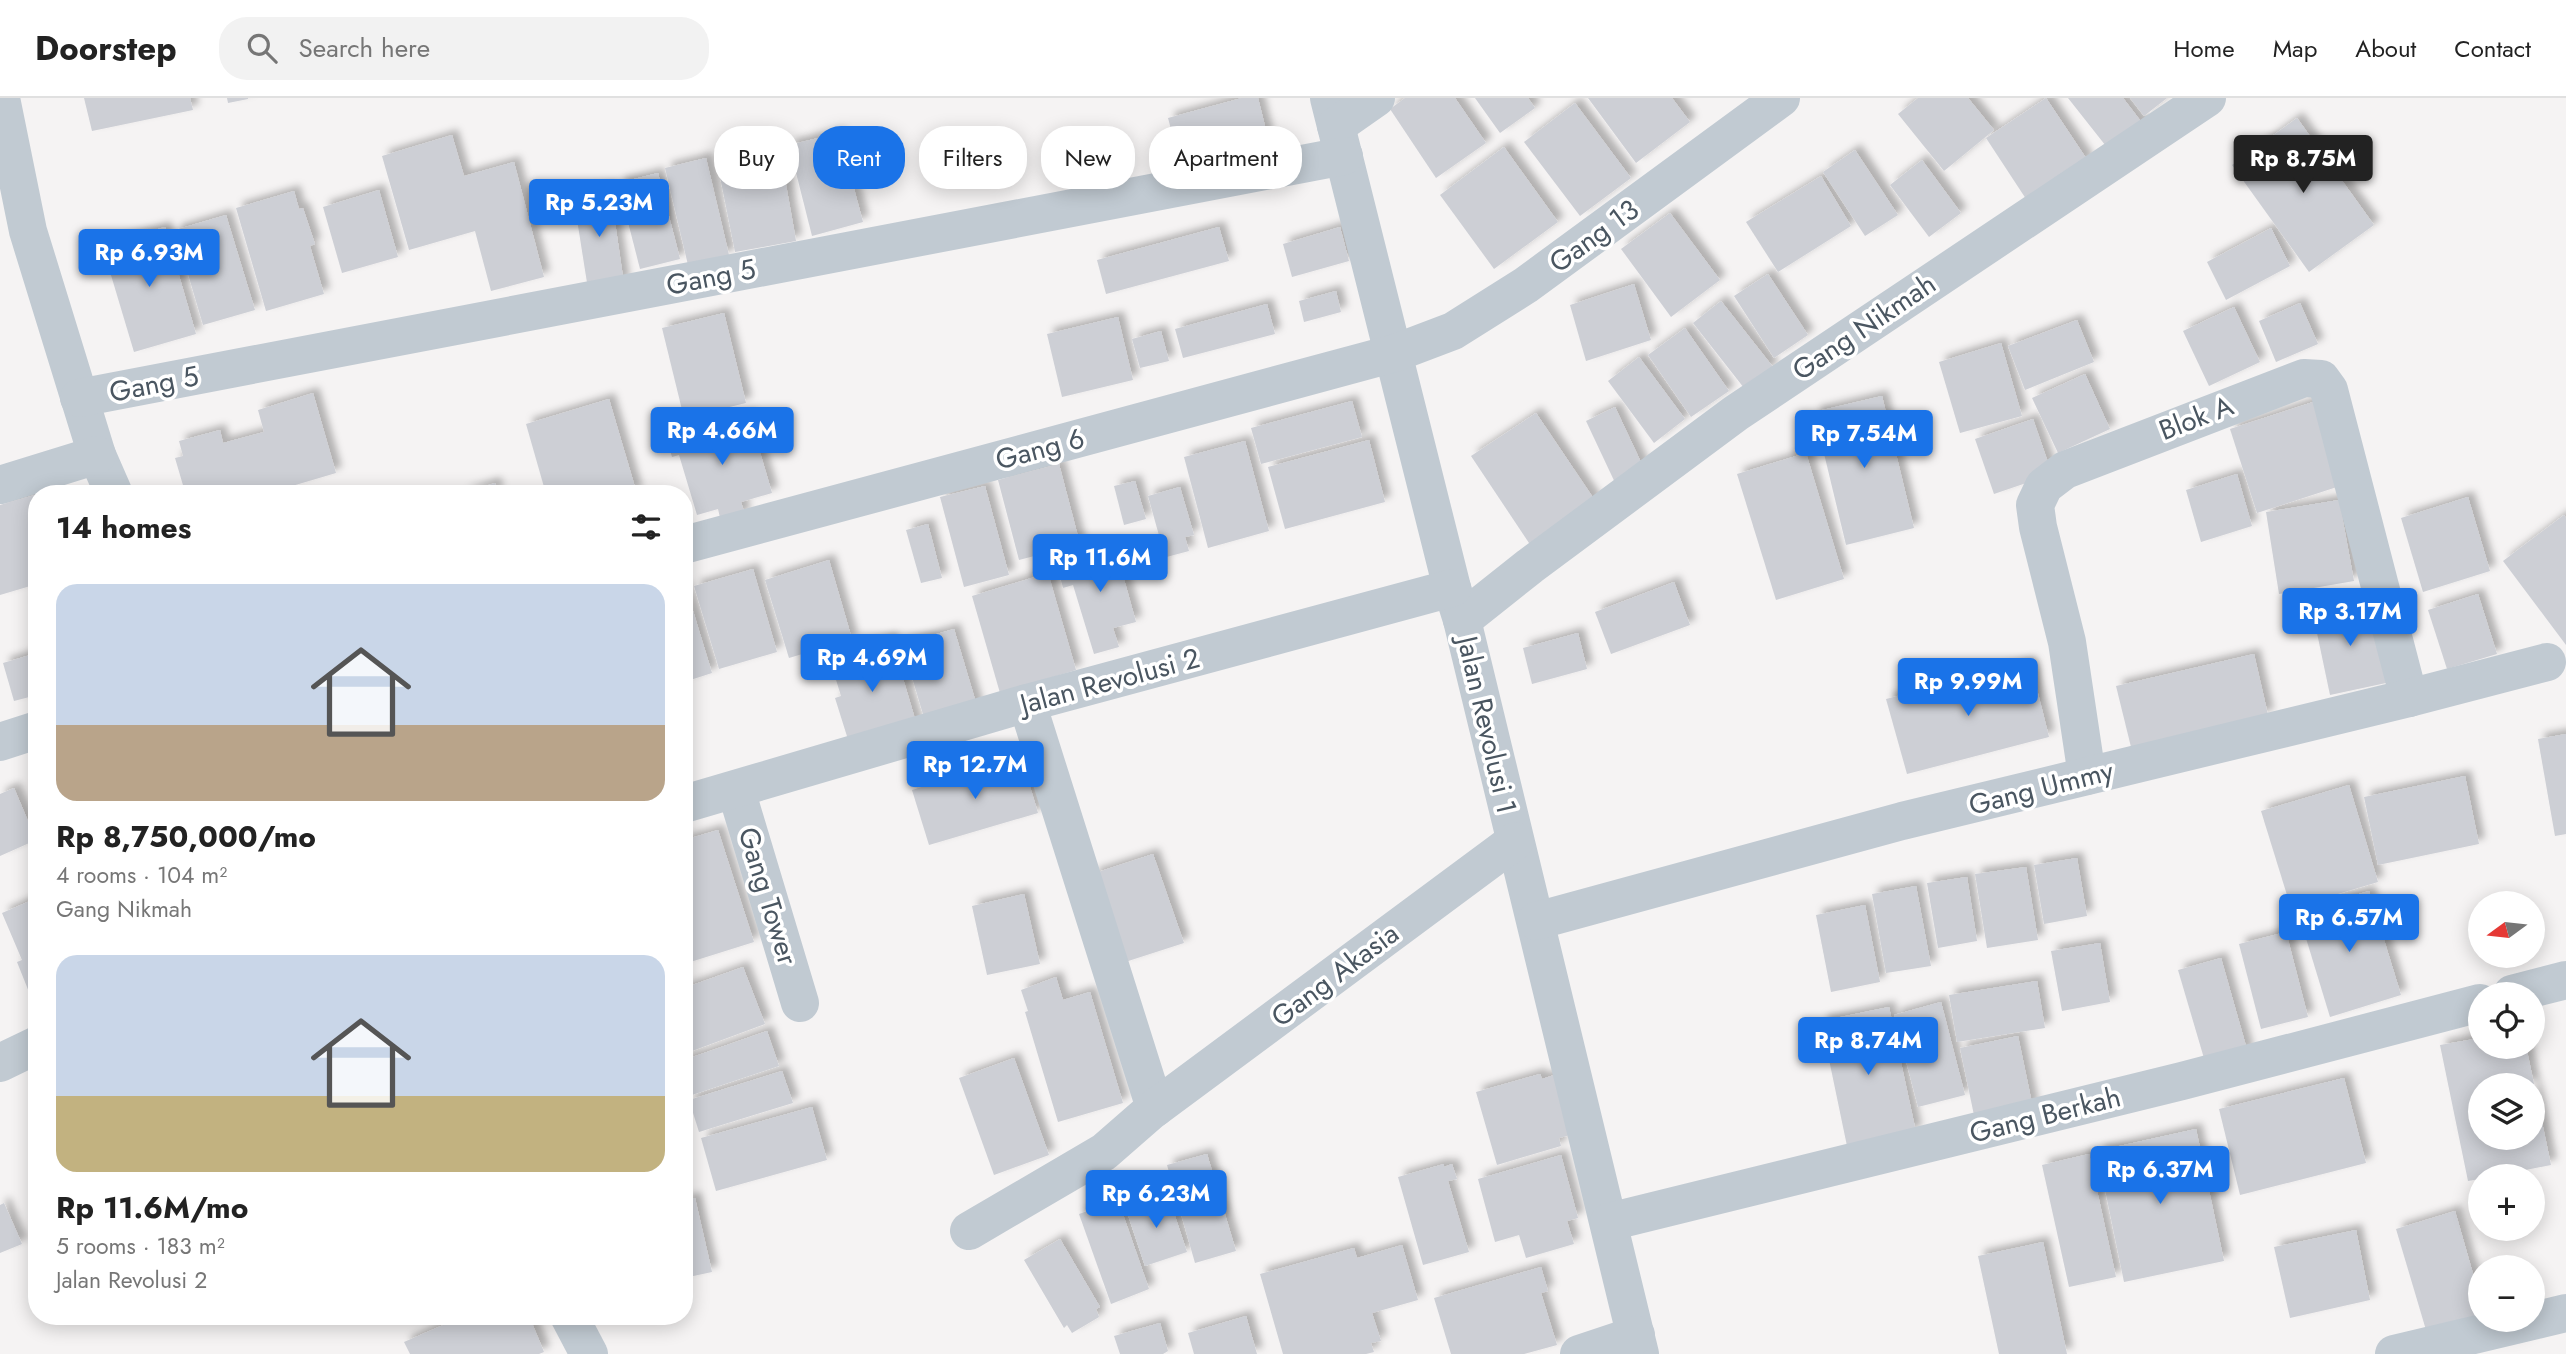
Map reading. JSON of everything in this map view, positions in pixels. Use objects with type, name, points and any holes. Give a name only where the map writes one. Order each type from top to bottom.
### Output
[{"type":"street","points":[[1,98],[14,234],[110,485]]},
{"type":"street","points":[[1336,127],[1376,98]]},
{"type":"street","name":"Gang 13","points":[[1395,354],[1453,331],[1526,285],[1781,98]]},
{"type":"street","name":"Gang Nikmah","points":[[1457,604],[1530,566],[1736,413],[2207,98]]},
{"type":"street","name":"Jalan Revolusi 1","points":[[1336,127],[1536,921],[1638,1345]]},
{"type":"street","name":"Gang 5","points":[[79,398],[1336,127]]},
{"type":"street","name":"Gang 6","points":[[693,543],[1395,354]]},
{"type":"street","name":"Blok A","points":[[2087,776],[2067,642],[2038,527],[2035,505],[2045,486],[2065,470],[2304,378],[2321,379],[2329,390],[2409,698]]},
{"type":"street","points":[[0,485],[97,455]]},
{"type":"street","name":"Jalan Revolusi 2","points":[[693,802],[1027,703],[1254,643],[1457,604]]},
{"type":"street","name":"Gang Ummy","points":[[1536,921],[1902,821],[2547,662]]},
{"type":"street","points":[[1027,703],[1156,1108]]},
{"type":"street","points":[[0,742],[28,733]]},
{"type":"street","name":"Gang Tower","points":[[736,790],[800,1003]]},
{"type":"street","name":"Gang Akasia","points":[[969,1231],[1104,1152],[1156,1108],[1515,841]]},
{"type":"street","points":[[2545,985],[2566,980]]},
{"type":"street","name":"Gang Berkah","points":[[1609,1222],[2182,1081],[2468,1006]]},
{"type":"street","points":[[0,1063],[28,1049]]},
{"type":"street","points":[[2394,1354],[2566,1313]]},
{"type":"street","points":[[574,1325],[589,1354]]},
{"type":"street","points":[[1579,1354],[1638,1345]]},
{"type":"building","points":[[84,98],[190,98],[193,110],[92,131]]},
{"type":"building","points":[[227,98],[248,98],[248,99],[228,103]]},
{"type":"building","points":[[1242,98],[1258,98],[1265,126],[1170,126],[1168,118]]},
{"type":"building","points":[[1405,98],[1455,98],[1486,143],[1436,178],[1390,109]]},
{"type":"building","points":[[1475,98],[1528,98],[1535,108],[1500,133]]},
{"type":"building","points":[[1588,98],[1672,98],[1690,122],[1636,163]]},
{"type":"building","points":[[1918,98],[1968,98],[1994,130],[1944,171],[1898,114]]},
{"type":"building","points":[[2046,98],[2088,161],[2028,202],[1986,138]]},
{"type":"building","points":[[2068,98],[2123,98],[2146,128],[2113,155]]},
{"type":"building","points":[[2130,98],[2167,98],[2144,116]]},
{"type":"building","points":[[1575,103],[1631,178],[1580,216],[1524,142]]},
{"type":"building","points":[[2297,118],[2374,225],[2309,272],[2232,165]]},
{"type":"building","points":[[452,135],[464,176],[514,162],[544,277],[491,291],[475,231],[409,250],[382,156]]},
{"type":"building","points":[[813,139],[813,189],[854,189],[863,222],[812,236],[799,185],[799,143]]},
{"type":"building","points":[[1504,147],[1558,222],[1494,269],[1440,195]]},
{"type":"building","points":[[1855,150],[1898,215],[1865,236],[1823,172]]},
{"type":"building","points":[[706,158],[729,255],[688,265],[665,168]]},
{"type":"building","points":[[1922,160],[1961,213],[1929,237],[1890,185]]},
{"type":"building","points":[[658,173],[680,259],[640,269],[618,183]]},
{"type":"building","points":[[1821,176],[1851,226],[1778,272],[1746,222]]},
{"type":"building","points":[[610,188],[624,284],[588,289],[573,194]]},
{"type":"building","points":[[722,189],[787,189],[796,241],[735,252]]},
{"type":"building","points":[[379,190],[398,257],[342,273],[323,207]]},
{"type":"building","points":[[294,191],[299,209],[303,208],[315,244],[310,246],[324,294],[266,311],[236,208]]},
{"type":"building","points":[[1670,213],[1720,280],[1671,317],[1621,249]]},
{"type":"building","points":[[226,215],[255,310],[203,325],[175,230]]},
{"type":"building","points":[[165,227],[196,334],[134,352],[102,245]]},
{"type":"building","points":[[1219,227],[1229,261],[1106,294],[1097,260]]},
{"type":"building","points":[[1340,227],[1349,261],[1292,277],[1283,244]]},
{"type":"building","points":[[2271,228],[2290,266],[2226,300],[2207,262]]},
{"type":"building","points":[[1768,274],[1808,335],[1774,358],[1734,296]]},
{"type":"building","points":[[1634,284],[1651,340],[1586,361],[1570,305]]},
{"type":"building","points":[[1336,291],[1341,312],[1304,322],[1299,301]]},
{"type":"building","points":[[1721,301],[1773,367],[1744,388],[1693,323]]},
{"type":"building","points":[[2300,303],[2318,344],[2276,362],[2259,321]]},
{"type":"building","points":[[1267,304],[1275,334],[1183,358],[1175,329]]},
{"type":"building","points":[[2234,307],[2260,362],[2209,386],[2183,331]]},
{"type":"building","points":[[724,313],[746,403],[684,418],[662,328]]},
{"type":"building","points":[[1118,317],[1133,380],[1062,397],[1047,334]]},
{"type":"building","points":[[2077,320],[2094,362],[2025,390],[2008,346]]},
{"type":"building","points":[[1685,328],[1729,391],[1691,417],[1648,355]]},
{"type":"building","points":[[1161,331],[1169,361],[1140,368],[1132,339]]},
{"type":"building","points":[[2001,343],[2022,416],[1960,433],[1939,362]]},
{"type":"building","points":[[1639,357],[1685,419],[1654,443],[1608,381]]},
{"type":"building","points":[[2085,374],[2110,429],[2058,453],[2032,398]]},
{"type":"building","points":[[313,393],[336,473],[295,485],[183,485],[175,458],[183,456],[179,441],[220,430],[223,443],[264,432],[258,410]]},
{"type":"building","points":[[1882,396],[1914,528],[1846,545],[1814,412]]},
{"type":"building","points":[[609,399],[634,485],[543,485],[526,424]]},
{"type":"building","points":[[1352,401],[1362,437],[1261,464],[1251,428]]},
{"type":"building","points":[[2316,401],[2343,485],[2257,513],[2230,429]]},
{"type":"building","points":[[1615,407],[1647,475],[1618,489],[1586,421]]},
{"type":"building","points":[[1536,413],[1596,502],[1531,546],[1471,456]]},
{"type":"building","points":[[749,415],[772,493],[741,502],[745,515],[721,522],[718,509],[697,515],[693,502],[693,485],[688,485],[679,455],[672,457],[667,440]]},
{"type":"building","points":[[2033,419],[2052,474],[1994,494],[1975,439]]},
{"type":"building","points":[[1369,440],[1385,502],[1285,529],[1268,467]]},
{"type":"building","points":[[1245,441],[1269,531],[1208,548],[1184,457]]},
{"type":"building","points":[[1806,453],[1844,579],[1776,600],[1737,474]]},
{"type":"building","points":[[1059,464],[1080,544],[1019,560],[998,480]]},
{"type":"building","points":[[2237,474],[2252,526],[2201,542],[2186,490]]},
{"type":"building","points":[[1135,481],[1146,519],[1124,525],[1114,486]]},
{"type":"building","points":[[985,486],[1009,575],[964,587],[940,497]]},
{"type":"building","points":[[1180,487],[1194,535],[1185,537],[1189,551],[1159,559],[1154,541],[1160,539],[1148,496]]},
{"type":"building","points":[[28,497],[28,587],[0,595],[0,505]]},
{"type":"building","points":[[2468,497],[2490,571],[2423,592],[2401,518]]},
{"type":"building","points":[[2339,500],[2354,581],[2279,594],[2266,512]]},
{"type":"building","points":[[2564,515],[2566,518],[2566,645],[2503,561]]},
{"type":"building","points":[[928,524],[942,578],[921,583],[906,530]]},
{"type":"building","points":[[1115,545],[1116,550],[1122,548],[1128,571],[1122,572],[1136,622],[1113,628],[1119,647],[1094,654],[1073,585],[1063,588],[1057,566],[1067,563],[1066,558]]},
{"type":"building","points":[[829,560],[852,639],[789,658],[765,580]]},
{"type":"building","points":[[753,569],[777,652],[719,669],[694,586]]},
{"type":"building","points":[[1048,573],[1076,670],[1000,693],[972,596]]},
{"type":"building","points":[[1674,582],[1690,625],[1611,654],[1595,612]]},
{"type":"building","points":[[2478,594],[2497,654],[2447,669],[2428,610]]},
{"type":"building","points":[[2369,602],[2386,683],[2330,695],[2313,614]]},
{"type":"building","points":[[693,611],[712,673],[693,679]]},
{"type":"building","points":[[954,629],[980,716],[928,731],[902,644]]},
{"type":"building","points":[[1578,633],[1587,669],[1532,684],[1523,648]]},
{"type":"building","points":[[891,638],[918,729],[851,749],[835,698],[841,696],[829,657]]},
{"type":"building","points":[[2254,654],[2268,715],[2131,747],[2116,686]]},
{"type":"building","points":[[28,656],[28,697],[14,701],[3,663]]},
{"type":"building","points":[[2030,662],[2049,737],[1907,774],[1886,699]]},
{"type":"building","points":[[2566,734],[2566,834],[2555,836],[2538,739]]},
{"type":"building","points":[[1021,757],[1038,813],[929,845],[912,790]]},
{"type":"building","points":[[2465,776],[2479,844],[2378,865],[2364,797]]},
{"type":"building","points":[[2349,785],[2378,882],[2291,908],[2261,811]]},
{"type":"building","points":[[14,788],[28,821],[28,844],[0,856],[0,794]]},
{"type":"building","points":[[718,830],[754,942],[693,961],[693,837]]},
{"type":"building","points":[[1153,854],[1184,943],[1122,963],[1092,874]]},
{"type":"building","points":[[2077,858],[2087,916],[2044,924],[2034,865]]},
{"type":"building","points":[[2026,867],[2038,940],[1987,948],[1975,874]]},
{"type":"building","points":[[1967,877],[1977,941],[1938,948],[1927,883]]},
{"type":"building","points":[[1916,886],[1931,966],[1886,973],[1872,894]]},
{"type":"building","points":[[2369,891],[2401,995],[2330,1017],[2298,912]]},
{"type":"building","points":[[1024,894],[1040,964],[987,975],[972,906]]},
{"type":"building","points":[[28,902],[28,990],[17,962],[22,960],[2,913]]},
{"type":"building","points":[[1865,905],[1880,982],[1831,992],[1816,915]]},
{"type":"building","points":[[2286,932],[2308,1017],[2261,1029],[2239,944]]},
{"type":"building","points":[[2100,943],[2110,1002],[2062,1011],[2051,951]]},
{"type":"building","points":[[2221,958],[2248,1053],[2206,1065],[2178,970]]},
{"type":"building","points":[[743,967],[765,1024],[693,1051],[693,985]]},
{"type":"building","points":[[1056,977],[1063,1000],[1090,992],[1123,1103],[1058,1122],[1021,990]]},
{"type":"building","points":[[2037,981],[2045,1028],[1957,1042],[1949,995]]},
{"type":"building","points":[[1941,1002],[1965,1095],[1918,1107],[1894,1015]]},
{"type":"building","points":[[1889,1007],[1916,1132],[1847,1146],[1821,1021]]},
{"type":"building","points":[[767,1031],[779,1066],[693,1095],[693,1057]]},
{"type":"building","points":[[2018,1036],[2033,1108],[1975,1120],[1960,1048]]},
{"type":"building","points":[[2468,1040],[2468,1059],[2529,1059],[2532,1073],[2468,1073],[2468,1150],[2545,1150],[2545,1136],[2551,1165],[2468,1164],[2468,1181],[2440,1045]]},
{"type":"building","points":[[1014,1058],[1049,1155],[994,1175],[959,1078]]},
{"type":"building","points":[[782,1071],[793,1103],[699,1132],[693,1113],[693,1099]]},
{"type":"building","points":[[1540,1074],[1542,1079],[1557,1074],[1574,1134],[1559,1138],[1561,1146],[1497,1165],[1476,1092]]},
{"type":"building","points":[[2344,1078],[2366,1163],[2240,1195],[2219,1109]]},
{"type":"building","points":[[812,1107],[827,1160],[716,1191],[701,1138]]},
{"type":"building","points":[[2196,1129],[2224,1261],[2124,1282],[2097,1151]]},
{"type":"building","points":[[1207,1154],[1236,1251],[1195,1263],[1167,1165]]},
{"type":"building","points":[[2089,1154],[2116,1277],[2069,1287],[2042,1165]]},
{"type":"building","points":[[1561,1155],[1578,1218],[1567,1221],[1574,1244],[1526,1258],[1519,1235],[1495,1242],[1478,1179]]},
{"type":"building","points":[[1444,1164],[1444,1167],[1452,1164],[1457,1179],[1448,1181],[1469,1252],[1423,1265],[1398,1177]]},
{"type":"building","points":[[1168,1195],[1187,1252],[1145,1266],[1126,1209]]},
{"type":"building","points":[[693,1198],[712,1272],[693,1276]]},
{"type":"building","points":[[1118,1200],[1149,1289],[1111,1304],[1079,1214]]},
{"type":"building","points":[[4,1203],[22,1244],[0,1253],[0,1205]]},
{"type":"building","points":[[2455,1211],[2468,1256],[2468,1318],[2426,1330],[2396,1229]]},
{"type":"building","points":[[2356,1230],[2370,1300],[2290,1318],[2274,1247]]},
{"type":"building","points":[[1060,1239],[1100,1307],[1096,1309],[1099,1317],[1072,1333],[1067,1325],[1064,1328],[1024,1260]]},
{"type":"building","points":[[2043,1242],[2067,1354],[1999,1354],[1978,1256]]},
{"type":"building","points":[[1402,1245],[1418,1300],[1372,1313],[1381,1341],[1371,1343],[1374,1352],[1283,1354],[1260,1274],[1354,1248],[1357,1258]]},
{"type":"building","points":[[1541,1267],[1548,1291],[1541,1293],[1557,1345],[1524,1354],[1451,1354],[1434,1298]]},
{"type":"building","points":[[1246,1316],[1257,1354],[1194,1354],[1188,1333]]},
{"type":"building","points":[[1160,1323],[1168,1351],[1163,1354],[1120,1354],[1114,1336]]},
{"type":"building","points":[[443,1325],[533,1325],[544,1352],[410,1354],[404,1342]]}]
